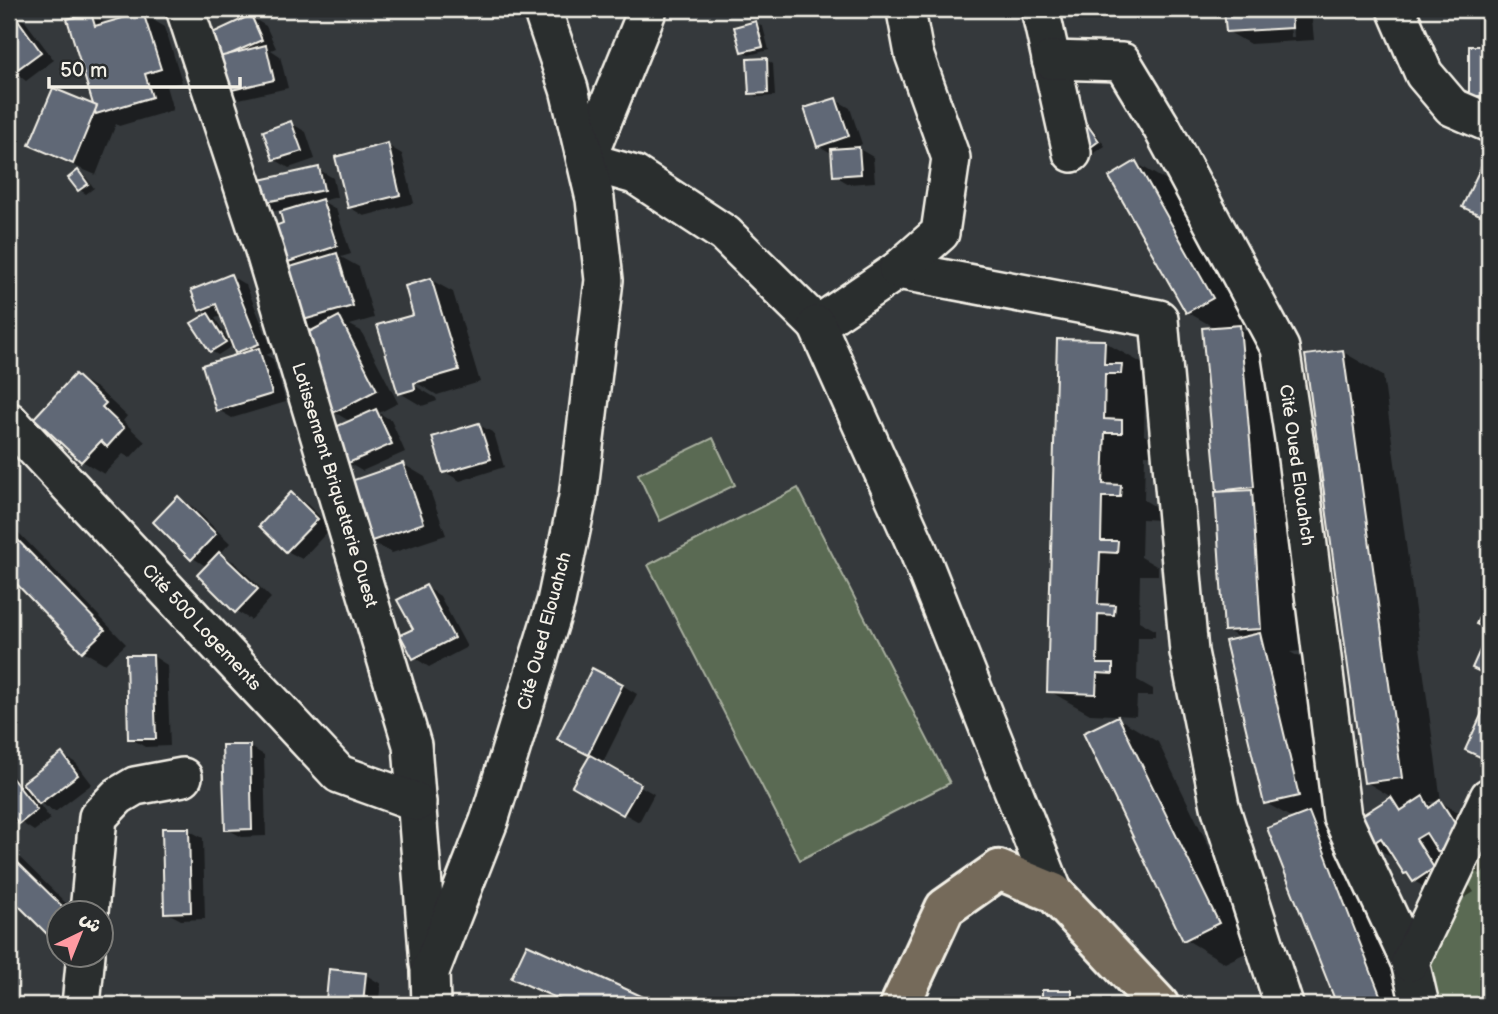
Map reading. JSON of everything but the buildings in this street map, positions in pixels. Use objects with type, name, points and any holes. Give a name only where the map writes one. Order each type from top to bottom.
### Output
[{"type":"main road","points":[[900,1005],[944,908],[999,870],[1054,893],[1159,1005]]},
{"type":"street","name":"Lotissement Briquetterie Ouest","points":[[185,9],[269,266],[412,745],[430,989]]},
{"type":"street","name":"Cité Oued Elouahch","points":[[430,989],[489,821],[556,602],[578,497],[604,280],[594,199],[586,161],[569,89],[542,9]]},
{"type":"street","points":[[648,9],[586,161],[635,175],[725,234],[817,325],[918,550],[1054,893]]},
{"type":"street","points":[[817,325],[898,270],[940,233],[951,158],[914,54],[907,9]]},
{"type":"street","points":[[1040,9],[1072,153]]},
{"type":"street","points":[[1396,9],[1424,75],[1452,107],[1489,122]]},
{"type":"street","name":"Cité Oued Elouahch","points":[[1051,60],[1122,62],[1161,128],[1280,348],[1297,458],[1342,817],[1410,962],[1420,1005]]},
{"type":"street","points":[[898,270],[1159,319],[1189,652],[1220,806],[1284,1005]]},
{"type":"street","name":"Cité 500 Logements","points":[[9,421],[339,774],[416,802]]},
{"type":"street","points":[[90,898],[98,817],[118,796],[135,786],[183,777]]},
{"type":"street","points":[[1410,962],[1489,797]]},
{"type":"street","points":[[81,1005],[85,968]]},
{"type":"green space","points":[[713,438],[735,485],[660,521],[638,474]]},
{"type":"green space","points":[[798,488],[950,783],[800,860],[648,565]]},
{"type":"green space","points":[[1489,834],[1489,1005],[1430,1005],[1423,973]]}]
